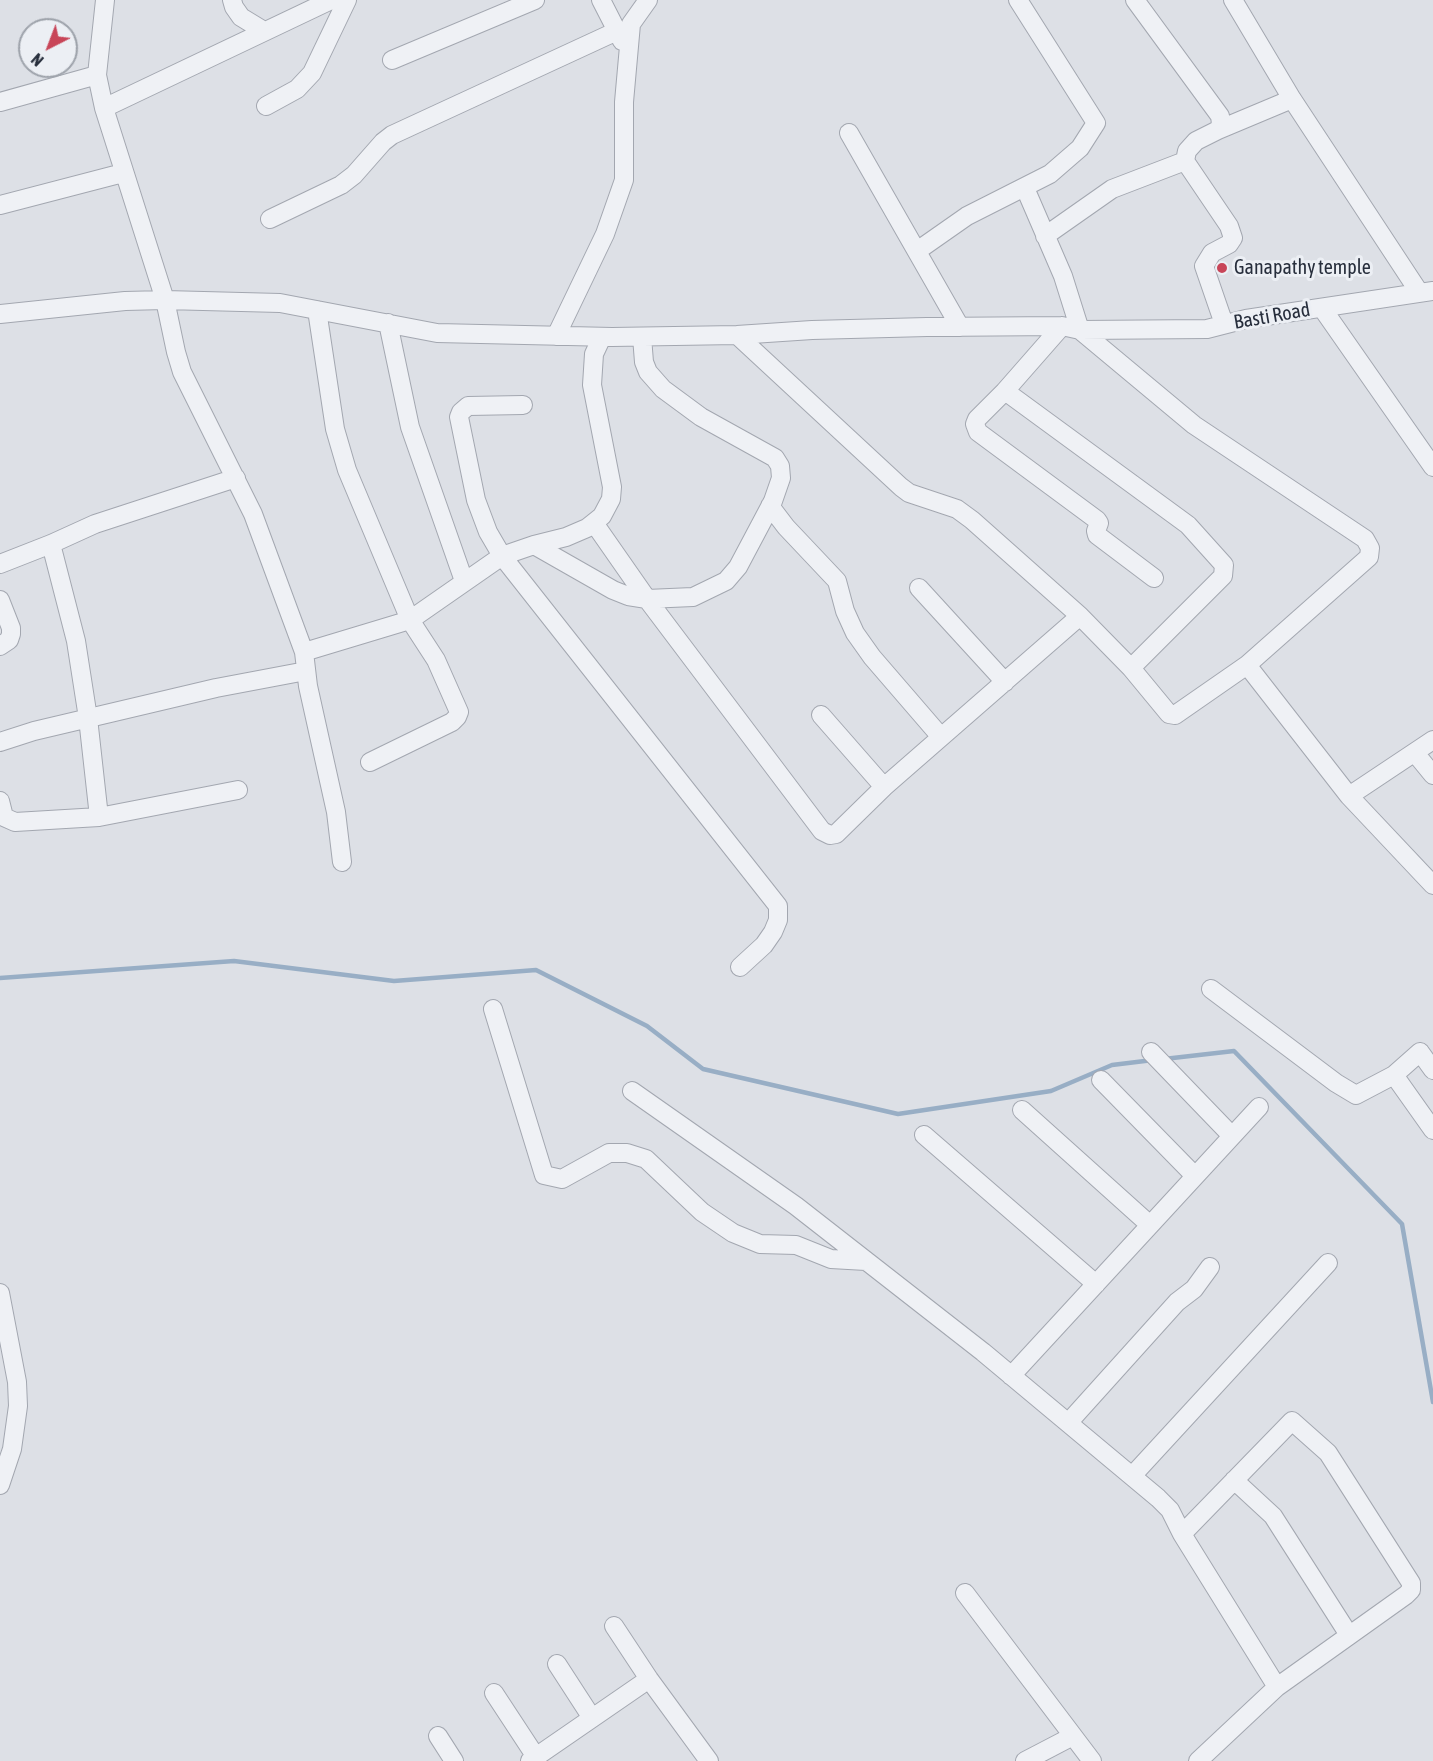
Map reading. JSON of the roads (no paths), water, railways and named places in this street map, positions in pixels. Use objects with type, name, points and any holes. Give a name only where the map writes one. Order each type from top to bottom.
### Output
[{"type":"street","points":[[105,0],[98,75],[104,108],[165,300],[176,352],[183,372],[253,514],[304,652],[308,686],[330,776],[342,862]]},
{"type":"street","points":[[232,0],[241,17],[264,31]]},
{"type":"street","points":[[104,108],[331,0]]},
{"type":"street","points":[[266,106],[297,89],[312,73],[346,0]]},
{"type":"street","points":[[392,60],[535,0]]},
{"type":"street","points":[[601,0],[628,53]]},
{"type":"street","points":[[556,336],[604,234],[624,180],[624,102],[631,24],[648,0]]},
{"type":"street","points":[[916,251],[967,216],[1050,174],[1080,148],[1096,123],[1018,0]]},
{"type":"street","points":[[1135,0],[1220,116],[1221,124],[1218,130]]},
{"type":"street","points":[[1233,0],[1292,99],[1426,292]]},
{"type":"street","points":[[270,219],[341,185],[354,176],[383,142],[392,135],[617,31]]},
{"type":"street","points":[[0,102],[98,75]]},
{"type":"street","points":[[1045,236],[1112,189],[1185,162],[1187,151],[1196,141],[1292,99]]},
{"type":"street","points":[[849,133],[960,327]]},
{"type":"street","name":"Basti Road","points":[[1185,162],[1229,226],[1233,237],[1229,244],[1212,253],[1204,266],[1224,324],[1426,292]]},
{"type":"street","points":[[0,205],[123,173]]},
{"type":"street","points":[[737,335],[890,478],[909,493],[957,509],[1080,616],[1131,668],[1167,712],[1175,715],[1247,665],[1369,557],[1370,548],[1365,539],[1194,425],[1080,330],[1063,276],[1025,188]]},
{"type":"street","points":[[0,314],[125,301],[280,303],[437,333],[602,337],[960,327],[1062,326],[1080,330],[1207,329],[1224,324]]},
{"type":"street","points":[[1322,308],[1433,466]]},
{"type":"street","points":[[317,310],[335,429],[341,454],[410,620],[436,660],[459,712],[452,722],[370,762]]},
{"type":"street","points":[[388,323],[410,427],[464,581]]},
{"type":"street","points":[[1062,326],[977,419],[975,424],[978,432],[1097,520],[1099,523],[1095,531],[1097,535],[1154,578]]},
{"type":"street","points":[[304,652],[410,620],[502,556],[534,544],[566,537],[587,528],[602,516],[611,499],[612,487],[592,385],[594,354],[602,337]]},
{"type":"street","points":[[534,544],[613,590],[628,596],[647,599],[693,597],[726,581],[738,567],[770,506],[781,478],[780,466],[775,458],[701,417],[663,389],[648,372],[644,362],[642,337]]},
{"type":"street","points":[[1005,391],[1188,525],[1224,564],[1223,576],[1131,668]]},
{"type":"street","points":[[523,405],[468,406],[459,417],[476,500],[488,532],[502,556],[778,906],[778,920],[773,932],[764,945],[740,967]]},
{"type":"street","points":[[0,564],[95,524],[236,478]]},
{"type":"street","points":[[770,506],[786,527],[837,581],[845,610],[855,633],[872,657],[941,737]]},
{"type":"street","points":[[594,523],[647,599],[822,831],[830,835],[836,834],[884,787],[1080,616]]},
{"type":"street","points":[[51,544],[76,641],[88,718],[99,817]]},
{"type":"street","points":[[919,588],[1005,682]]},
{"type":"street","points":[[0,600],[11,628],[9,640],[0,646]]},
{"type":"street","points":[[1247,665],[1349,796],[1433,885]]},
{"type":"street","points":[[0,742],[34,731],[216,688],[306,671]]},
{"type":"street","points":[[821,715],[884,787]]},
{"type":"street","points":[[1349,796],[1433,740]]},
{"type":"street","points":[[1415,753],[1433,775]]},
{"type":"street","points":[[0,801],[4,818],[15,822],[99,817],[238,790]]},
{"type":"street","points":[[1211,989],[1336,1083],[1356,1095],[1394,1075],[1426,1048],[1433,1071]]},
{"type":"street","points":[[493,1009],[544,1175],[562,1179],[609,1153],[627,1153],[646,1159],[702,1212],[733,1233],[760,1244],[796,1245],[831,1259],[866,1261]]},
{"type":"street","points":[[1151,1052],[1232,1136]]},
{"type":"street","points":[[1394,1075],[1433,1130]]},
{"type":"street","points":[[1101,1080],[1195,1176]]},
{"type":"street","points":[[632,1091],[796,1206],[1011,1376],[1170,1510],[1182,1534],[1277,1687]]},
{"type":"street","points":[[1011,1376],[1259,1107]]},
{"type":"street","points":[[1022,1110],[1150,1225]]},
{"type":"street","points":[[924,1135],[1096,1284]]},
{"type":"street","points":[[1132,1476],[1328,1263]]},
{"type":"street","points":[[1068,1423],[1177,1302],[1194,1289],[1210,1267]]},
{"type":"street","points":[[0,1293],[17,1382],[18,1406],[0,1485]]},
{"type":"street","points":[[1182,1534],[1292,1421],[1328,1453],[1412,1583],[1411,1590],[1406,1595],[1277,1687],[1198,1761]]},
{"type":"street","points":[[1233,1480],[1273,1516],[1349,1635]]},
{"type":"street","points":[[965,1593],[1092,1761]]},
{"type":"street","points":[[614,1626],[649,1680],[709,1761]]},
{"type":"street","points":[[557,1664],[592,1718]]},
{"type":"street","points":[[494,1694],[533,1759],[649,1680]]},
{"type":"street","points":[[438,1736],[454,1761]]},
{"type":"street","points":[[1025,1761],[1073,1736]]},
{"type":"waterway","points":[[0,978],[234,961],[394,981],[536,970],[647,1026],[703,1069],[898,1114],[1051,1091],[1112,1065],[1153,1060]]},
{"type":"waterway","points":[[1164,1059],[1234,1051],[1402,1224],[1433,1402]]},
{"type":"place","name":"Ganapathy temple","points":[[1222,268]]}]
